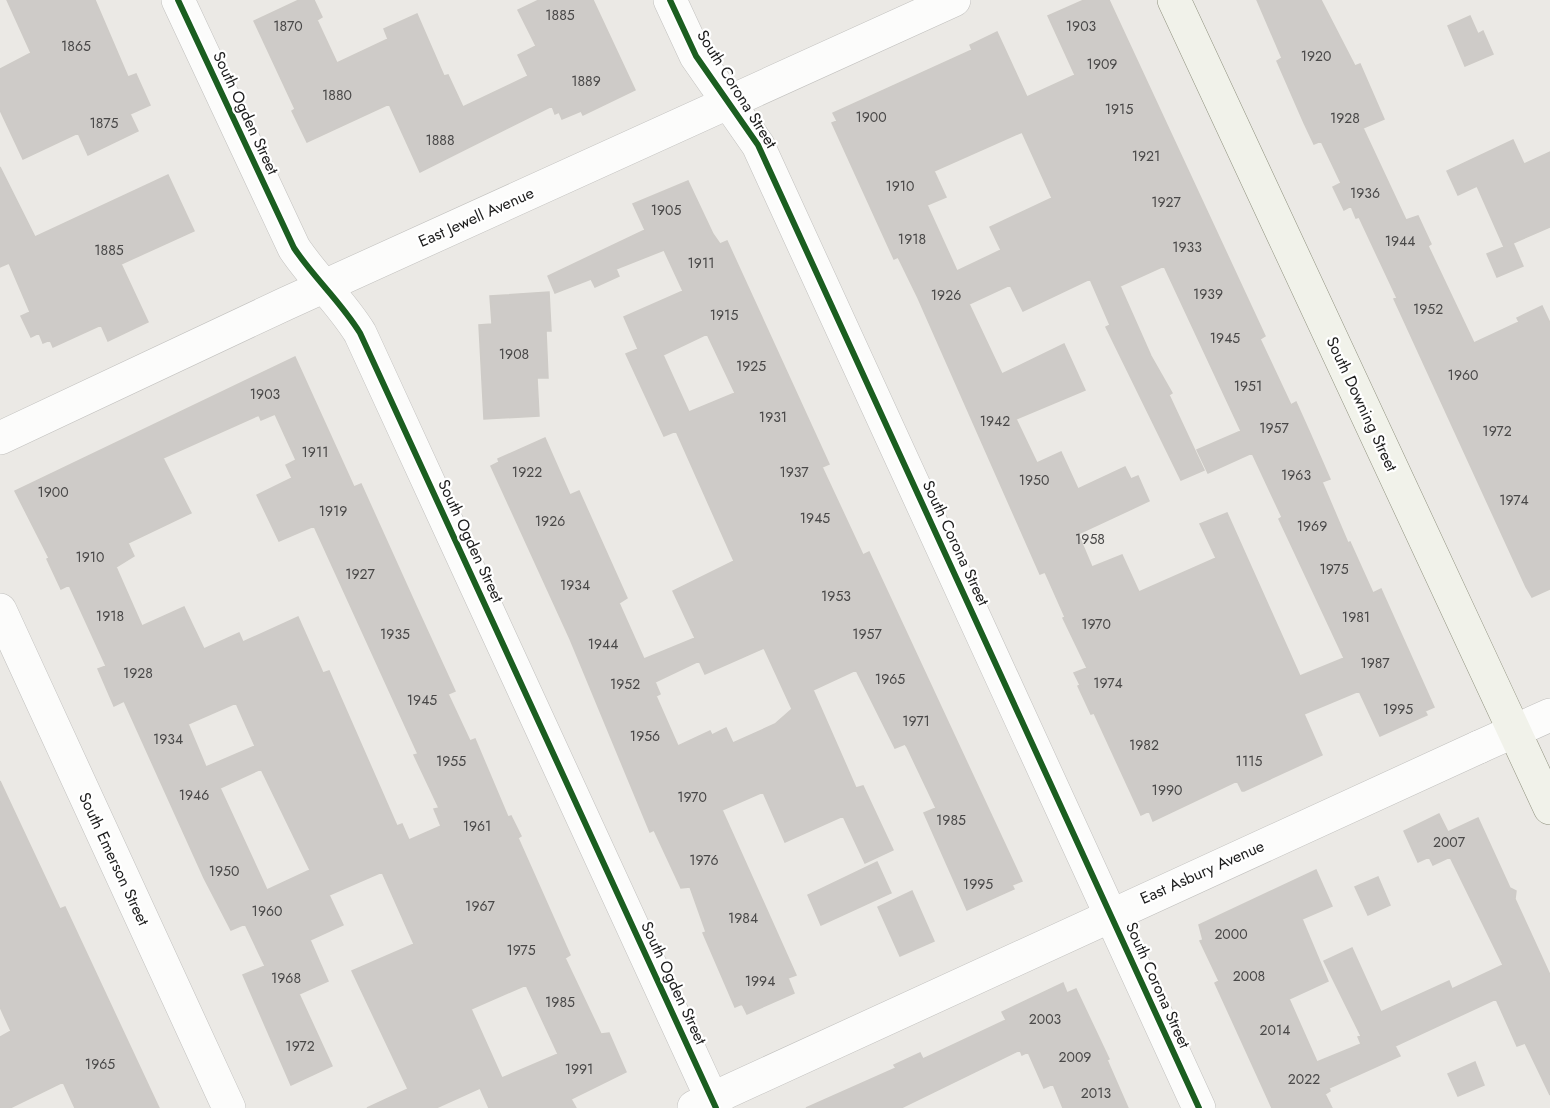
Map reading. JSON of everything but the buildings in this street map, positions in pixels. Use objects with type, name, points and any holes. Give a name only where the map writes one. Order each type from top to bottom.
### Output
[{"type":"main road","name":"South Downing Street","points":[[1174,0],[1550,808]]},
{"type":"street","name":"South Ogden Street","points":[[178,0],[294,248],[324,287],[345,309],[360,333],[707,1105]]},
{"type":"street","name":"South Corona Street","points":[[670,0],[696,56],[730,103],[763,156],[1199,1108]]},
{"type":"street","name":"East Jewell Avenue","points":[[0,438],[324,287],[954,0]]},
{"type":"street","name":"South Emerson Street","points":[[0,610],[229,1108]]},
{"type":"street","name":"East Asbury Avenue","points":[[707,1105],[1111,914],[1550,715]]},
{"type":"cycle path","points":[[178,0],[294,248],[360,333],[716,1108]]},
{"type":"cycle path","points":[[670,0],[696,56],[758,145],[1199,1108]]}]
